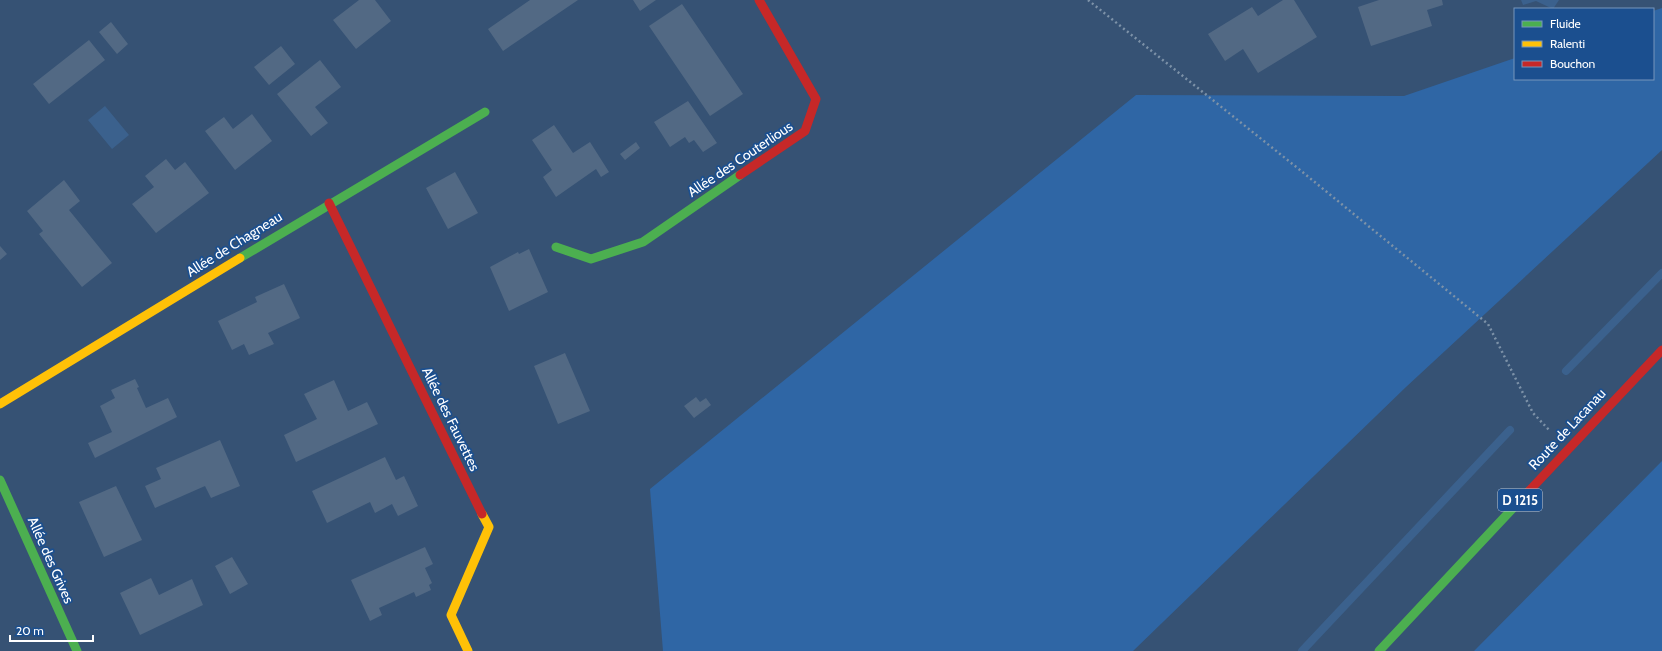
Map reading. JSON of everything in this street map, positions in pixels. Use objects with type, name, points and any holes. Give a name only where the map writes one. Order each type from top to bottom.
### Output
[{"type":"street","name":"Allée des Couterlious","points":[[556,247],[591,259],[643,242],[805,131],[816,99],[760,0]]},
{"type":"street","name":"Allée de Chagneau","points":[[0,404],[328,203],[485,112]]},
{"type":"street","name":"Allée des Fauvettes","points":[[328,203],[489,527],[451,615],[468,651]]},
{"type":"street","name":"Route de Lacanau","points":[[1379,651],[1567,449],[1662,350]]},
{"type":"street","name":"Allée des Grives","points":[[0,480],[77,651]]},
{"type":"path","points":[[1088,0],[1300,170],[1488,324],[1533,413],[1567,449]]},
{"type":"shaded area","points":[[1521,0],[1559,0],[1554,8],[1536,1],[1523,5]]},
{"type":"shaded area","points":[[1662,8],[1662,150],[1406,387],[1133,651],[663,651],[650,489],[1136,95],[1404,96],[1514,58],[1514,80],[1654,80],[1654,11]]},
{"type":"shaded area","points":[[105,106],[129,135],[112,149],[88,120]]},
{"type":"shaded area","points":[[1662,461],[1662,651],[1474,651]]},
{"type":"building","points":[[359,0],[375,0],[391,21],[356,49],[333,20]]},
{"type":"building","points":[[530,0],[578,0],[503,51],[488,29]]},
{"type":"building","points":[[633,0],[656,0],[640,11]]},
{"type":"building","points":[[1283,0],[1294,0],[1317,37],[1258,73],[1243,49],[1225,61],[1208,34],[1252,7],[1258,16]]},
{"type":"building","points":[[1379,0],[1442,0],[1443,5],[1427,10],[1432,26],[1371,46],[1358,7]]},
{"type":"building","points":[[682,4],[743,94],[710,116],[649,26]]},
{"type":"building","points":[[111,22],[128,44],[117,54],[99,32]]},
{"type":"building","points":[[89,40],[105,60],[49,104],[33,84]]},
{"type":"building","points":[[281,46],[295,64],[269,85],[254,67]]},
{"type":"building","points":[[320,60],[341,87],[315,107],[328,123],[311,136],[277,94]]},
{"type":"building","points":[[688,101],[717,143],[703,152],[694,140],[689,143],[685,137],[670,147],[654,122]]},
{"type":"building","points":[[252,114],[272,141],[235,170],[205,131],[224,117],[233,129]]},
{"type":"building","points":[[554,125],[573,153],[590,142],[609,172],[601,177],[596,169],[556,197],[543,177],[552,170],[532,140]]},
{"type":"building","points":[[636,142],[640,148],[625,160],[620,154]]},
{"type":"building","points":[[166,159],[175,170],[185,162],[209,193],[156,233],[132,204],[154,187],[145,176]]},
{"type":"building","points":[[455,172],[478,213],[448,229],[426,188]]},
{"type":"building","points":[[64,180],[80,201],[69,210],[112,263],[82,287],[39,234],[43,231],[27,211]]},
{"type":"building","points":[[0,246],[7,254],[0,260]]},
{"type":"building","points":[[529,249],[548,292],[509,311],[490,267],[518,252],[519,254]]},
{"type":"building","points":[[284,284],[300,318],[268,333],[274,344],[249,355],[244,344],[232,350],[218,321],[257,302],[255,297]]},
{"type":"building","points":[[565,353],[590,411],[558,424],[534,366]]},
{"type":"building","points":[[135,379],[139,387],[137,388],[146,408],[168,398],[177,417],[95,458],[88,443],[112,432],[100,406],[115,398],[111,390]]},
{"type":"building","points":[[334,380],[348,411],[367,402],[378,424],[296,462],[284,435],[317,419],[304,394]]},
{"type":"building","points":[[696,397],[700,402],[706,398],[711,405],[694,418],[684,406]]},
{"type":"building","points":[[220,440],[240,486],[211,498],[205,486],[155,508],[145,486],[161,479],[156,468]]},
{"type":"building","points":[[385,457],[396,480],[404,476],[418,506],[398,516],[392,504],[375,513],[370,502],[327,523],[312,491]]},
{"type":"building","points":[[116,486],[142,540],[104,557],[79,502]]},
{"type":"building","points":[[425,547],[433,564],[425,568],[432,583],[429,585],[431,590],[416,597],[414,592],[379,608],[382,615],[370,621],[351,580]]},
{"type":"building","points":[[232,557],[248,584],[230,594],[215,566]]},
{"type":"building","points":[[151,578],[159,595],[192,579],[203,605],[140,635],[120,593]]},
{"type":"waterway","points":[[1566,371],[1662,273]]},
{"type":"waterway","points":[[1302,651],[1510,430]]},
{"type":"traffic: fast","points":[[240,258],[485,112]]},
{"type":"traffic: fast","points":[[556,247],[591,259],[643,242],[740,175]]},
{"type":"traffic: fast","points":[[0,480],[77,651]]},
{"type":"traffic: fast","points":[[1379,651],[1529,491]]},
{"type":"traffic: slow","points":[[0,404],[240,258]]},
{"type":"traffic: slow","points":[[468,651],[451,615],[489,527],[482,514]]},
{"type":"traffic: jam","points":[[740,175],[805,131],[816,99],[759,0]]},
{"type":"traffic: jam","points":[[329,203],[482,514]]},
{"type":"traffic: jam","points":[[1529,491],[1662,350]]}]
